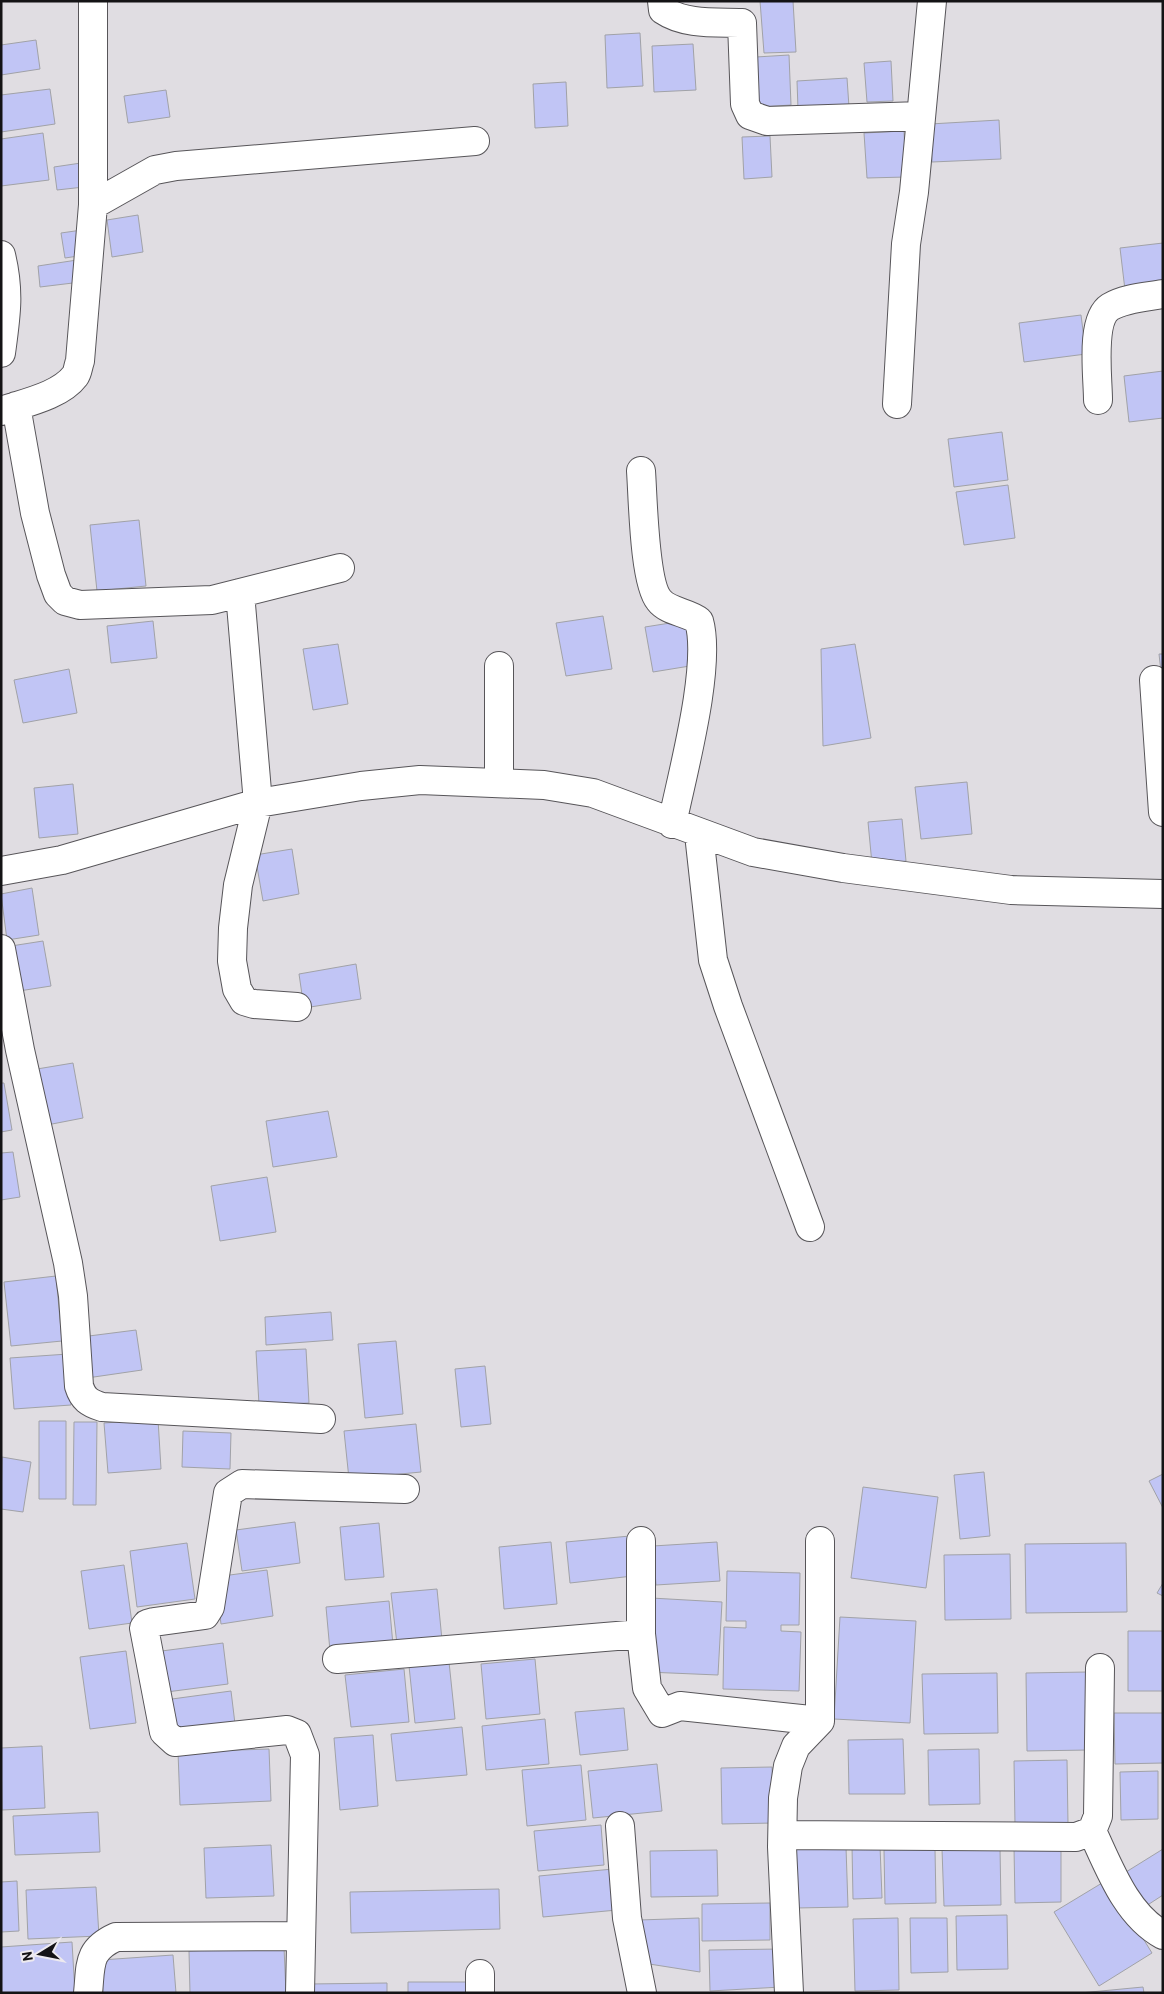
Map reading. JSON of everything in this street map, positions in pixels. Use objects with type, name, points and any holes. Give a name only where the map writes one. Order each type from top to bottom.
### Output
[{"type":"street","points":[[93,1],[93,205],[80,361],[76,375],[65,386],[9,409],[58,594],[66,601],[80,605],[212,600],[340,568]]},
{"type":"street","points":[[662,1],[663,10],[672,16],[688,20],[742,23],[745,104],[750,115],[767,120],[921,116]]},
{"type":"street","points":[[897,404],[906,244],[914,192],[932,1]]},
{"type":"street","points":[[93,205],[155,170],[176,166],[475,141]]},
{"type":"street","points":[[1,255],[7,281],[8,307],[1,353]]},
{"type":"street","points":[[1098,400],[1099,321],[1109,308],[1117,304],[1163,294]]},
{"type":"street","points":[[641,471],[649,565],[654,591],[660,602],[670,608],[691,615],[699,622],[704,648],[694,718],[672,824]]},
{"type":"street","points":[[240,593],[258,803],[238,885],[232,961],[237,989],[244,1001],[254,1004],[297,1006]]},
{"type":"street","points":[[499,666],[499,782]]},
{"type":"street","points":[[1154,680],[1163,812]]},
{"type":"street","points":[[1,871],[62,860],[258,803],[361,786],[420,780],[544,784],[593,793],[699,834],[762,854],[843,868],[1011,890],[1163,894]]},
{"type":"street","points":[[699,834],[713,960],[728,1006],[810,1227]]},
{"type":"street","points":[[1,949],[20,1050],[68,1263],[73,1296],[79,1386],[82,1396],[102,1407],[322,1419]]},
{"type":"street","points":[[300,1993],[305,1754],[297,1734],[287,1730],[175,1742],[170,1739],[164,1732],[144,1628],[147,1624],[154,1622],[205,1614],[210,1607],[228,1493],[242,1484],[405,1489]]},
{"type":"street","points":[[641,1541],[641,1634],[647,1688],[662,1713],[680,1706],[820,1721]]},
{"type":"street","points":[[789,1993],[782,1835],[783,1798],[788,1766],[796,1746],[820,1721],[820,1541]]},
{"type":"street","points":[[337,1660],[641,1634]]},
{"type":"street","points":[[1100,1668],[1098,1816],[1092,1831],[1113,1875],[1130,1904],[1151,1929],[1163,1936]]},
{"type":"street","points":[[620,1826],[627,1918],[642,1993]]},
{"type":"street","points":[[782,1835],[1076,1836],[1092,1831]]},
{"type":"street","points":[[88,1993],[92,1958],[101,1944],[116,1936],[301,1936]]},
{"type":"building","points":[[760,1],[793,1],[796,52],[764,53]]},
{"type":"building","points":[[640,33],[643,86],[607,88],[605,35]]},
{"type":"building","points":[[36,40],[40,69],[1,75],[1,45]]},
{"type":"building","points":[[693,44],[696,90],[654,92],[652,46]]},
{"type":"building","points":[[789,55],[791,105],[759,107],[756,57]]},
{"type":"building","points":[[891,61],[893,101],[867,102],[864,63]]},
{"type":"building","points":[[847,78],[849,107],[798,109],[797,81]]},
{"type":"building","points":[[566,82],[568,126],[535,128],[533,84]]},
{"type":"building","points":[[50,89],[55,124],[1,132],[1,95]]},
{"type":"building","points":[[166,90],[170,117],[128,123],[124,96]]},
{"type":"building","points":[[999,120],[1001,159],[932,162],[930,124]]},
{"type":"building","points":[[904,131],[906,177],[867,178],[864,133]]},
{"type":"building","points":[[43,133],[49,180],[1,186],[1,139]]},
{"type":"building","points":[[770,136],[772,177],[744,179],[742,137]]},
{"type":"building","points":[[81,163],[84,187],[57,190],[54,167]]},
{"type":"building","points":[[138,215],[143,252],[112,257],[107,220]]},
{"type":"building","points":[[82,230],[85,255],[65,258],[61,233]]},
{"type":"building","points":[[1163,243],[1163,285],[1125,290],[1120,248]]},
{"type":"building","points":[[77,260],[81,282],[40,287],[38,266]]},
{"type":"building","points":[[1081,315],[1086,354],[1024,362],[1019,323]]},
{"type":"building","points":[[1163,371],[1163,418],[1129,422],[1124,376]]},
{"type":"building","points":[[1002,432],[1008,480],[954,487],[948,439]]},
{"type":"building","points":[[1008,485],[1015,538],[964,545],[956,492]]},
{"type":"building","points":[[139,520],[146,586],[97,591],[90,525]]},
{"type":"building","points":[[603,616],[612,669],[566,676],[556,623]]},
{"type":"building","points":[[689,620],[696,665],[653,672],[645,627]]},
{"type":"building","points":[[153,621],[157,658],[111,663],[107,626]]},
{"type":"building","points":[[338,644],[348,704],[313,710],[303,649]]},
{"type":"building","points":[[855,644],[871,738],[823,746],[821,649]]},
{"type":"building","points":[[1159,654],[1163,654],[1163,690]]},
{"type":"building","points":[[69,669],[77,713],[23,723],[14,680]]},
{"type":"building","points":[[967,782],[972,834],[921,839],[915,787]]},
{"type":"building","points":[[73,784],[78,834],[39,838],[34,788]]},
{"type":"building","points":[[902,819],[906,861],[872,864],[868,822]]},
{"type":"building","points":[[292,849],[299,894],[263,901],[255,855]]},
{"type":"building","points":[[32,888],[39,935],[7,940],[1,894]]},
{"type":"building","points":[[43,941],[51,986],[19,991],[11,946]]},
{"type":"building","points":[[356,964],[361,999],[304,1008],[299,974]]},
{"type":"building","points":[[73,1063],[83,1118],[47,1125],[37,1069]]},
{"type":"building","points":[[1,1083],[4,1083],[12,1130],[1,1132]]},
{"type":"building","points":[[328,1111],[337,1157],[273,1167],[266,1121]]},
{"type":"building","points":[[13,1152],[20,1197],[1,1200],[1,1153]]},
{"type":"building","points":[[267,1177],[276,1232],[220,1241],[211,1186]]},
{"type":"building","points":[[56,1276],[62,1341],[11,1346],[4,1282]]},
{"type":"building","points":[[331,1312],[333,1340],[266,1345],[265,1317]]},
{"type":"building","points":[[136,1330],[142,1370],[87,1378],[81,1337]]},
{"type":"building","points":[[396,1341],[403,1414],[365,1418],[358,1344]]},
{"type":"building","points":[[306,1349],[309,1403],[259,1405],[256,1351]]},
{"type":"building","points":[[68,1354],[71,1405],[14,1409],[10,1358]]},
{"type":"building","points":[[485,1366],[491,1424],[461,1427],[455,1369]]},
{"type":"building","points":[[158,1419],[161,1469],[108,1473],[104,1423]]},
{"type":"building","points":[[39,1421],[66,1421],[66,1499],[39,1499]]},
{"type":"building","points":[[74,1422],[97,1422],[96,1505],[73,1505]]},
{"type":"building","points":[[416,1424],[421,1472],[349,1479],[344,1431]]},
{"type":"building","points":[[183,1431],[231,1433],[230,1469],[182,1467]]},
{"type":"building","points":[[2,1457],[31,1462],[23,1512],[1,1509]]},
{"type":"building","points":[[984,1472],[990,1536],[960,1539],[954,1475]]},
{"type":"building","points":[[1163,1474],[1163,1508],[1149,1481]]},
{"type":"building","points":[[863,1487],[938,1497],[926,1588],[851,1578]]},
{"type":"building","points":[[295,1522],[300,1563],[242,1571],[236,1530]]},
{"type":"building","points":[[379,1523],[384,1577],[345,1580],[340,1527]]},
{"type":"building","points":[[630,1536],[633,1576],[570,1583],[566,1542]]},
{"type":"building","points":[[551,1542],[557,1604],[504,1609],[499,1547]]},
{"type":"building","points":[[717,1542],[720,1581],[656,1585],[653,1546]]},
{"type":"building","points":[[187,1543],[195,1599],[137,1607],[130,1551]]},
{"type":"building","points":[[1126,1543],[1127,1612],[1026,1613],[1025,1544]]},
{"type":"building","points":[[1010,1554],[1011,1619],[945,1620],[944,1555]]},
{"type":"building","points":[[124,1565],[132,1623],[89,1629],[81,1571]]},
{"type":"building","points":[[267,1570],[273,1616],[221,1624],[215,1577]]},
{"type":"building","points":[[727,1571],[800,1573],[799,1625],[781,1625],[781,1631],[801,1632],[799,1691],[723,1689],[724,1627],[746,1628],[746,1621],[726,1621]]},
{"type":"building","points":[[1163,1583],[1163,1596],[1157,1593]]},
{"type":"building","points":[[437,1589],[442,1640],[397,1644],[391,1593]]},
{"type":"building","points":[[651,1598],[722,1602],[718,1675],[647,1672]]},
{"type":"building","points":[[389,1601],[393,1645],[330,1651],[326,1607]]},
{"type":"building","points":[[840,1617],[916,1621],[910,1723],[834,1719]]},
{"type":"building","points":[[1128,1631],[1163,1631],[1163,1691],[1128,1691]]},
{"type":"building","points":[[223,1643],[228,1684],[159,1693],[154,1652]]},
{"type":"building","points":[[126,1651],[136,1723],[90,1729],[80,1657]]},
{"type":"building","points":[[535,1659],[540,1714],[486,1719],[481,1664]]},
{"type":"building","points":[[449,1662],[455,1719],[415,1723],[409,1666]]},
{"type":"building","points":[[404,1669],[409,1722],[351,1727],[345,1675]]},
{"type":"building","points":[[1088,1672],[1089,1750],[1027,1751],[1026,1673]]},
{"type":"building","points":[[997,1673],[998,1733],[924,1734],[922,1674]]},
{"type":"building","points":[[231,1691],[236,1732],[177,1740],[172,1699]]},
{"type":"building","points":[[624,1708],[628,1750],[580,1755],[575,1712]]},
{"type":"building","points":[[1114,1713],[1163,1713],[1163,1763],[1115,1764]]},
{"type":"building","points":[[545,1719],[549,1764],[486,1770],[482,1726]]},
{"type":"building","points":[[462,1727],[467,1775],[396,1781],[391,1734]]},
{"type":"building","points":[[373,1735],[378,1806],[340,1810],[334,1738]]},
{"type":"building","points":[[903,1739],[905,1794],[849,1794],[848,1740]]},
{"type":"building","points":[[42,1746],[45,1808],[2,1810],[1,1748]]},
{"type":"building","points":[[269,1749],[271,1801],[180,1805],[178,1752]]},
{"type":"building","points":[[979,1749],[980,1804],[929,1805],[928,1750]]},
{"type":"building","points":[[1067,1760],[1068,1824],[1015,1825],[1014,1761]]},
{"type":"building","points":[[657,1764],[662,1811],[593,1818],[588,1771]]},
{"type":"building","points":[[581,1765],[586,1820],[527,1826],[522,1770]]},
{"type":"building","points":[[772,1767],[774,1823],[722,1824],[721,1768]]},
{"type":"building","points":[[1158,1771],[1158,1819],[1121,1820],[1120,1772]]},
{"type":"building","points":[[98,1812],[100,1852],[15,1855],[13,1816]]},
{"type":"building","points":[[601,1825],[604,1865],[538,1871],[534,1831]]},
{"type":"building","points":[[271,1845],[274,1896],[206,1898],[204,1848]]},
{"type":"building","points":[[852,1846],[880,1846],[882,1898],[853,1899]]},
{"type":"building","points":[[1061,1846],[1061,1902],[1015,1903],[1014,1847]]},
{"type":"building","points":[[846,1847],[848,1907],[796,1908],[794,1848]]},
{"type":"building","points":[[1000,1848],[1001,1905],[944,1906],[942,1849]]},
{"type":"building","points":[[935,1849],[936,1903],[885,1904],[884,1850]]},
{"type":"building","points":[[1163,1849],[1163,1895],[1146,1906],[1126,1872]]},
{"type":"building","points":[[717,1850],[718,1896],[651,1897],[650,1851]]},
{"type":"building","points":[[613,1869],[617,1910],[543,1917],[539,1876]]},
{"type":"building","points":[[1107,1880],[1152,1953],[1099,1986],[1054,1912]]},
{"type":"building","points":[[17,1881],[19,1931],[1,1932],[1,1882]]},
{"type":"building","points":[[96,1887],[99,1936],[28,1939],[26,1890]]},
{"type":"building","points":[[499,1889],[500,1929],[351,1933],[350,1892]]},
{"type":"building","points":[[770,1903],[770,1940],[702,1941],[702,1904]]},
{"type":"building","points":[[1007,1915],[1008,1969],[957,1970],[956,1916]]},
{"type":"building","points":[[699,1918],[700,1972],[643,1963],[639,1920]]},
{"type":"building","points":[[898,1918],[899,1990],[855,1991],[853,1919]]},
{"type":"building","points":[[910,1918],[947,1918],[948,1972],[911,1973]]},
{"type":"building","points":[[72,1942],[75,1993],[1,1993],[1,1947]]},
{"type":"building","points":[[284,1947],[286,1993],[190,1993],[189,1951]]},
{"type":"building","points":[[781,1949],[781,1987],[710,1991],[709,1950]]},
{"type":"building","points":[[173,1955],[176,1993],[103,1993],[101,1960]]},
{"type":"building","points":[[408,1982],[471,1982],[471,1993],[408,1993]]},
{"type":"building","points":[[387,1983],[387,1993],[309,1993],[309,1984]]},
{"type":"building","points":[[1143,1987],[1144,1993],[1080,1993]]}]
